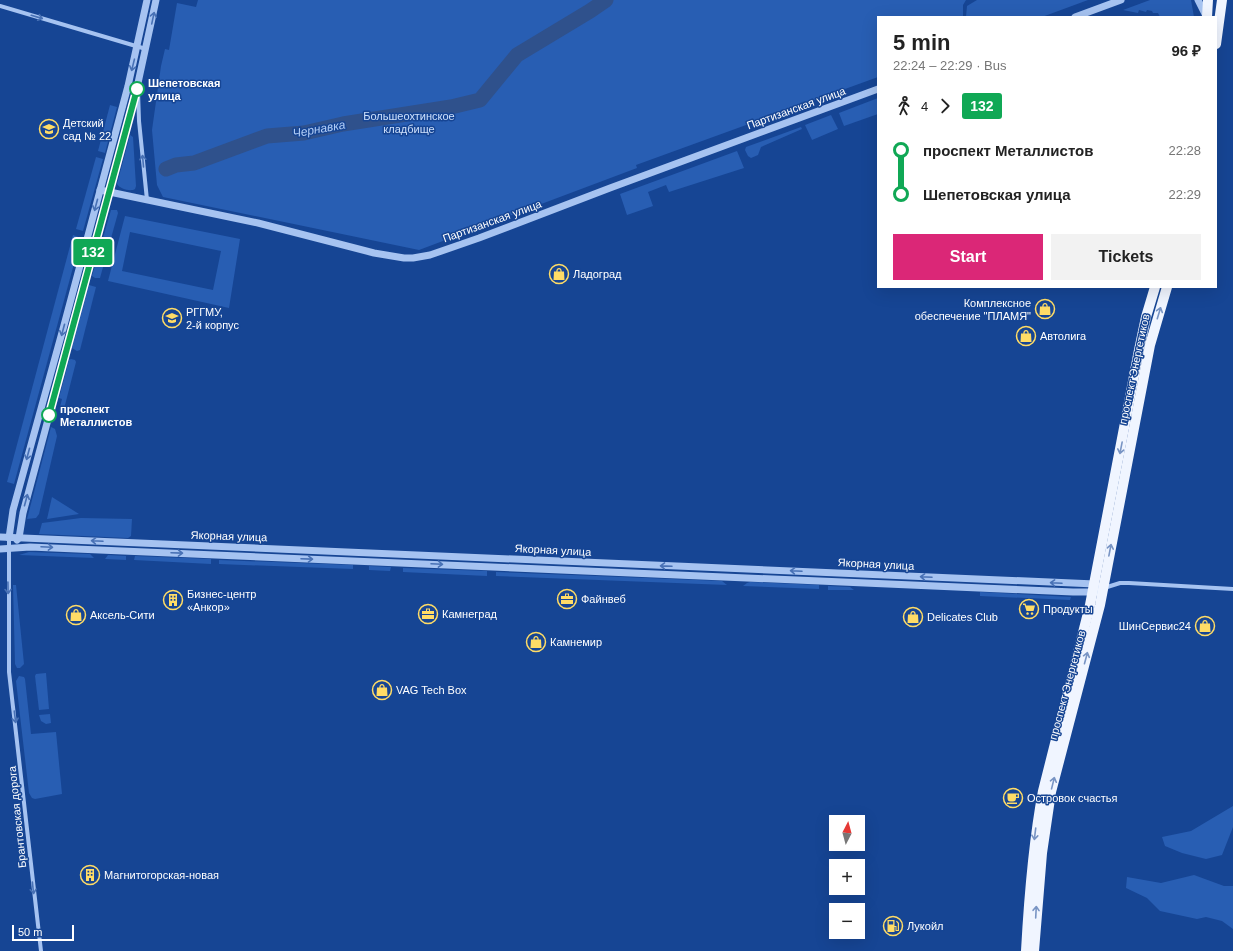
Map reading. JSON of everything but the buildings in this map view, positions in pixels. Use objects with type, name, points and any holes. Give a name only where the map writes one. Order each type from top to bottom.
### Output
[{"type":"main road","points":[[1207,16],[1208,0]]},
{"type":"main road","points":[[1217,37],[1222,0]]},
{"type":"main road","name":"проспект Энергетиков","points":[[1034,951],[1042,853],[1051,792],[1100,605],[1097,588],[1139,350],[1146,317],[1155,288]]},
{"type":"main road","name":"проспект Энергетиков","points":[[1026,951],[1028,903],[1037,819],[1050,759],[1097,588],[1150,345],[1167,288]]},
{"type":"street","points":[[8,538],[13,510],[100,190],[137,46],[147,0]]},
{"type":"street","points":[[8,549],[19,538],[23,512],[138,83],[156,0]]},
{"type":"street","points":[[1077,16],[1121,0]]},
{"type":"street","points":[[1198,0],[1206,16]]},
{"type":"street","points":[[0,6],[146,49]]},
{"type":"street","points":[[138,83],[139,121],[147,200]]},
{"type":"street","name":"Партизанская улица","points":[[100,190],[258,223],[392,257],[413,258],[430,255],[479,238],[610,188],[877,90]]},
{"type":"street","name":"Якорная улица","points":[[0,537],[1097,588]]},
{"type":"street","name":"Брантовская дорога","points":[[8,538],[9,672],[41,951]]},
{"type":"street","name":"Якорная улица","points":[[0,549],[30,547],[1097,588],[1120,583],[1233,589]]},
{"type":"green space","name":"Большеохтинское кладбище","points":[[198,0],[966,0],[963,5],[963,16],[877,16],[877,77],[636,165],[637,168],[419,250],[163,197],[157,185],[152,130],[161,66],[165,49],[169,50],[177,3],[196,7]]},
{"type":"green space","points":[[977,0],[1088,0],[1045,16],[966,16],[967,6]]},
{"type":"green space","points":[[1150,0],[1191,0],[1194,16],[1160,16],[1158,13],[1153,13],[1152,11],[1147,10],[1146,12],[1139,10],[1138,13],[1123,10]]},
{"type":"green space","points":[[877,98],[877,114],[844,126],[839,113]]},
{"type":"green space","points":[[110,105],[117,107],[105,153],[98,151]]},
{"type":"green space","points":[[831,115],[838,129],[812,140],[805,125]]},
{"type":"green space","points":[[801,127],[802,129],[761,147],[758,155],[751,158],[745,150],[746,147]]},
{"type":"green space","points":[[130,135],[133,137],[136,186],[133,190],[123,189],[117,184]]},
{"type":"green space","points":[[737,151],[744,168],[669,192],[666,185],[648,192],[653,206],[627,215],[620,194]]},
{"type":"green space","points":[[96,157],[103,159],[83,231],[76,229]]},
{"type":"green space","points":[[111,210],[117,210],[118,213],[100,278],[95,278],[92,276]]},
{"type":"green space","points":[[125,216],[240,239],[229,308],[108,281]],"holes":[[[130,232],[221,251],[213,290],[122,271]]]},
{"type":"green space","points":[[73,235],[81,238],[14,484],[7,482]]},
{"type":"green space","points":[[89,285],[96,287],[80,350],[77,351],[72,348]]},
{"type":"green space","points":[[69,360],[75,360],[76,362],[64,409],[59,411],[62,399],[59,398]]},
{"type":"green space","points":[[51,427],[55,429],[57,436],[39,514],[36,518],[27,519]]},
{"type":"green space","points":[[52,497],[79,514],[47,519]]},
{"type":"green space","points":[[81,518],[132,519],[131,536],[128,538],[39,534],[42,523]]},
{"type":"green space","points":[[29,552],[90,554],[94,558],[19,555]]},
{"type":"green space","points":[[108,555],[126,556],[126,560],[105,559]]},
{"type":"green space","points":[[135,556],[211,559],[211,564],[134,560]]},
{"type":"green space","points":[[219,560],[353,565],[353,569],[219,564]]},
{"type":"green space","points":[[369,566],[391,567],[390,571],[369,570]]},
{"type":"green space","points":[[403,568],[487,571],[487,576],[403,572]]},
{"type":"green space","points":[[496,572],[722,581],[727,585],[496,576]]},
{"type":"green space","points":[[750,582],[819,585],[819,589],[743,586]]},
{"type":"green space","points":[[13,585],[16,585],[24,664],[20,668],[17,668],[15,664]]},
{"type":"green space","points":[[828,586],[850,587],[854,590],[828,590]]},
{"type":"green space","points":[[980,592],[1071,597],[1070,600],[980,596]]},
{"type":"green space","points":[[46,673],[49,709],[39,710],[35,676],[36,674]]},
{"type":"green space","points":[[19,676],[24,677],[25,679],[31,734],[56,732],[62,794],[35,799],[32,798],[29,793],[16,681]]},
{"type":"green space","points":[[50,714],[51,723],[46,724],[41,721],[39,715]]},
{"type":"green space","points":[[1233,806],[1233,827],[1222,855],[1206,859],[1182,853],[1165,846],[1162,837],[1191,831]]},
{"type":"green space","points":[[1194,875],[1224,886],[1233,886],[1233,929],[1222,921],[1206,917],[1197,919],[1160,911],[1147,898],[1126,888],[1127,877],[1161,883]]},
{"type":"waterway","name":"Чернавка","points":[[166,169],[176,165],[194,163],[267,136],[304,133],[343,124],[451,107],[480,100],[517,55],[606,0]]},
{"type":"bus line","name":"132","points":[[49,415],[137,89]]},
{"type":"place","name":"Шепетовская улица","points":[[137,89]]},
{"type":"place","name":"Детский сад № 22","points":[[49,129]]},
{"type":"place","name":"Ладоград","points":[[559,274]]},
{"type":"place","name":"Комплексное обеспечение \"ПЛАМЯ\"","points":[[1045,309]]},
{"type":"place","name":"РГГМУ, 2-й корпус","points":[[172,318]]},
{"type":"place","name":"Автолига","points":[[1026,336]]},
{"type":"place","name":"проспект Металлистов","points":[[49,415]]},
{"type":"place","name":"Файнвеб","points":[[567,599]]},
{"type":"place","name":"Бизнес-центр «Анкор»","points":[[173,600]]},
{"type":"place","name":"Продукты","points":[[1029,609]]},
{"type":"place","name":"Камнеград","points":[[428,614]]},
{"type":"place","name":"Аксель-Сити","points":[[76,615]]},
{"type":"place","name":"Delicates Club","points":[[913,617]]},
{"type":"place","name":"ШинCервис24","points":[[1205,626]]},
{"type":"place","name":"Камнемир","points":[[536,642]]},
{"type":"place","name":"VAG Tech Box","points":[[382,690]]},
{"type":"place","name":"Островок счастья","points":[[1013,798]]},
{"type":"place","name":"Магнитогорская-новая","points":[[90,875]]},
{"type":"place","name":"Лукойл","points":[[893,926]]}]
